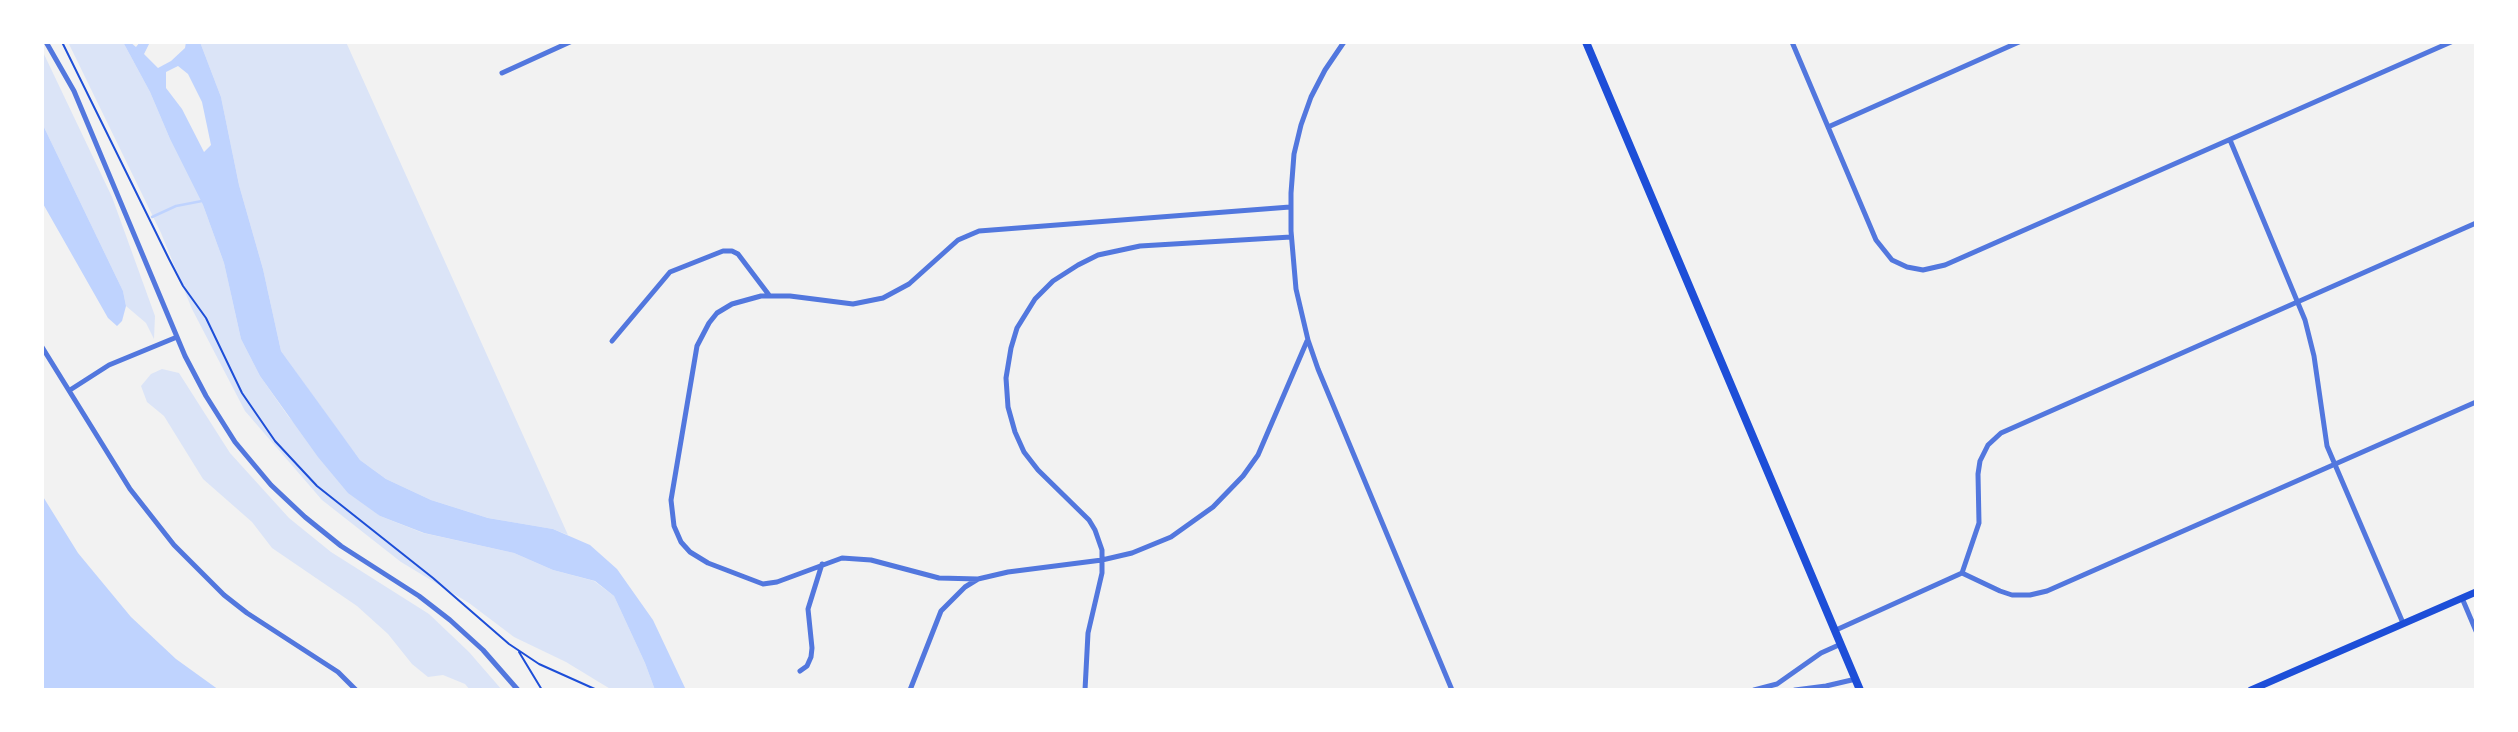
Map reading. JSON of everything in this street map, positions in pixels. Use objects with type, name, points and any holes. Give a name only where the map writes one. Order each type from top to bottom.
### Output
[{"type":"main road","points":[[1586,42],[1860,690]]},
{"type":"main road","points":[[2251,690],[2476,592]]},
{"type":"street","points":[[46,42],[74,91],[177,337],[201,387],[220,420],[246,456],[271,485],[341,547],[419,596],[450,620],[491,658],[518,690]]},
{"type":"street","points":[[502,73],[570,42]]},
{"type":"street","points":[[1344,42],[1315,89],[1301,125],[1294,154],[1290,207],[1296,289],[1308,340],[1359,471],[1452,690]]},
{"type":"street","points":[[1792,42],[1876,240],[1888,256],[1903,265],[1923,270],[1941,267],[2451,42]]},
{"type":"street","points":[[1828,127],[2019,42]]},
{"type":"street","points":[[2230,140],[2298,302],[2311,342],[2325,434],[2335,464],[2403,623]]},
{"type":"street","points":[[1290,207],[979,231],[961,237],[909,284],[883,298],[845,303],[769,295],[741,300],[725,308],[709,323],[700,338],[674,480],[672,517],[679,538],[696,557],[757,583],[777,582],[839,558],[849,557],[939,578],[978,579],[1132,553],[1171,537],[1226,496],[1248,469],[1264,443],[1308,340]]},
{"type":"street","points":[[1836,630],[1962,573],[1979,523],[1980,461],[1997,435],[2476,223]]},
{"type":"street","points":[[1086,690],[1088,634],[1102,560],[1100,542],[1089,520],[1032,464],[1018,441],[1007,399],[1006,378],[1011,348],[1021,321],[1035,299],[1053,281],[1078,265],[1106,253],[1140,246],[1291,237]]},
{"type":"street","points":[[612,341],[670,272],[723,251],[738,254],[769,295]]},
{"type":"street","points":[[69,390],[109,365],[177,337]]},
{"type":"street","points":[[42,347],[136,497],[187,560],[247,613],[338,672],[356,690]]},
{"type":"street","points":[[1962,573],[2008,594],[2038,594],[2476,402]]},
{"type":"street","points":[[800,671],[807,666],[813,648],[808,609],[822,564]]},
{"type":"street","points":[[910,690],[941,611],[958,592],[978,579]]},
{"type":"street","points":[[2462,598],[2476,631]]},
{"type":"street","points":[[1754,690],[1774,688],[1821,653],[1841,644]]},
{"type":"street","points":[[1795,673],[1798,689],[1856,679]]},
{"type":"path","points":[[62,42],[183,286],[206,318],[242,393],[275,441],[317,486],[416,564],[519,652],[575,682],[597,690]]},
{"type":"path","points":[[519,652],[542,690]]},
{"type":"shaded area","points":[[68,42],[123,42],[150,92],[203,205],[224,263],[241,339],[260,376],[288,416],[380,516],[423,533],[514,553],[553,570],[594,581],[614,596],[655,690],[612,690],[566,662],[514,637],[469,603],[401,562],[322,500],[245,411],[192,309],[161,233]]},
{"type":"shaded area","points":[[200,42],[346,42],[568,535],[553,529],[488,518],[431,500],[386,479],[360,460],[339,432],[281,351],[263,269],[239,185],[221,97]]},
{"type":"shaded area","points":[[42,50],[112,197],[155,316],[154,339],[146,323],[126,306],[123,291],[42,123]]},
{"type":"shaded area","points":[[162,369],[179,373],[230,453],[289,518],[331,552],[429,614],[469,652],[502,690],[470,690],[465,684],[443,675],[428,677],[412,664],[388,634],[357,606],[272,548],[252,522],[203,479],[164,416],[147,402],[141,386],[151,374]]},
{"type":"water","points":[[123,42],[130,42],[136,47],[140,42],[150,42],[144,54],[158,68],[171,61],[185,48],[186,42],[200,42],[221,97],[239,185],[263,269],[281,351],[360,460],[386,479],[431,500],[488,518],[553,529],[590,545],[617,569],[653,620],[686,690],[655,690],[614,596],[595,581],[553,570],[514,553],[424,533],[380,516],[348,493],[318,457],[260,376],[241,339],[224,263],[203,205],[150,92]],"holes":[[[178,66],[188,74],[202,102],[211,145],[204,152],[182,109],[166,88],[166,72]]]},
{"type":"water","points":[[42,123],[123,291],[126,306],[122,321],[117,326],[108,318],[42,202]]},
{"type":"water","points":[[42,495],[78,553],[131,617],[176,659],[219,690],[42,690]]},
{"type":"waterway","points":[[152,217],[176,206],[202,201]]}]
